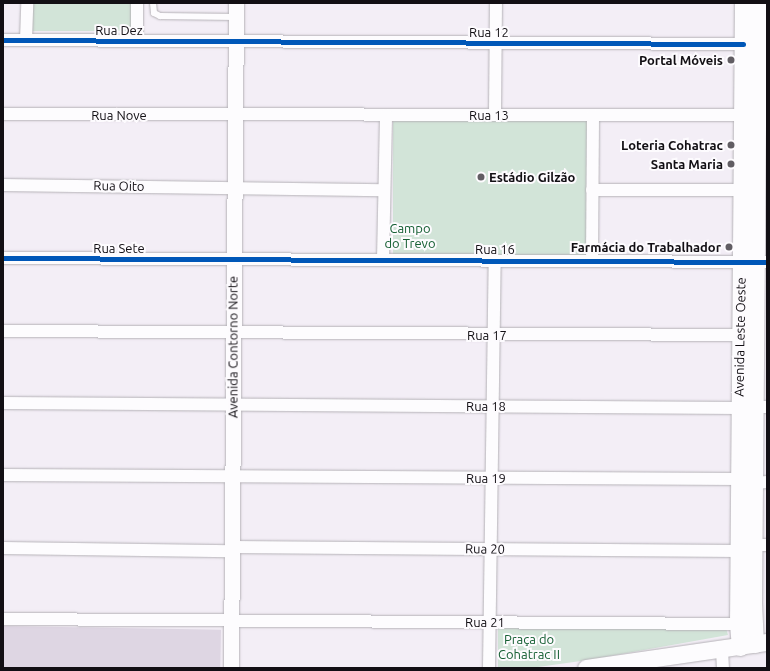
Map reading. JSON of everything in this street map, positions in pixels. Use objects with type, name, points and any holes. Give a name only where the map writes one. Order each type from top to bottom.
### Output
[{"type":"main road","name":"Avenida Leste Oeste","points":[[743,3],[743,44],[755,115],[762,204],[754,262],[740,335],[754,407]]},
{"type":"main road","name":"Avenida Leste Oeste","points":[[753,635],[754,407],[761,351],[754,262],[742,190],[755,115],[762,57],[758,3]]},
{"type":"main road","name":"Avenida Leste Oeste","points":[[753,547],[753,635]]},
{"type":"main road","points":[[586,668],[611,666],[722,650],[753,635]]},
{"type":"main road","points":[[611,666],[753,635]]},
{"type":"street","points":[[26,3],[26,40]]},
{"type":"street","points":[[137,3],[137,41]]},
{"type":"street","points":[[495,115],[496,3]]},
{"type":"street","name":"Avenida Contorno Norte","points":[[231,668],[236,10]]},
{"type":"street","name":"Rua Dez","points":[[3,40],[236,42]]},
{"type":"street","name":"Rua 12","points":[[236,42],[743,44]]},
{"type":"street","name":"Rua Nove","points":[[3,114],[235,115]]},
{"type":"street","name":"Rua 13","points":[[235,115],[755,115]]},
{"type":"street","points":[[592,261],[593,115]]},
{"type":"street","points":[[383,260],[386,116]]},
{"type":"street","name":"Rua Oito","points":[[3,185],[384,190]]},
{"type":"street","points":[[592,190],[742,190]]},
{"type":"street","name":"Rua Sete","points":[[3,258],[234,259]]},
{"type":"street","name":"Rua 16","points":[[234,259],[754,262]]},
{"type":"street","points":[[490,668],[495,260]]},
{"type":"street","name":"Rua 17","points":[[3,331],[234,334],[740,335]]},
{"type":"street","name":"Rua 18","points":[[3,403],[754,407]]},
{"type":"street","name":"Rua 19","points":[[3,475],[492,478],[753,482]]},
{"type":"street","name":"Rua 20","points":[[3,548],[491,549],[753,547]]},
{"type":"street","name":"Rua 21","points":[[3,619],[490,622],[753,635]]},
{"type":"street","points":[[722,650],[723,668]]},
{"type":"lane","points":[[153,3],[154,13],[160,16],[236,10]]},
{"type":"green space","points":[[31,3],[131,3],[131,31],[31,31]]},
{"type":"green space","name":"Campo do Trevo","points":[[393,120],[590,120],[590,255],[393,255]]},
{"type":"green space","name":"Praça do Cohatrac II","points":[[498,628],[726,628],[728,635],[588,660],[531,668],[498,668]]},
{"type":"building","points":[[3,626],[221,630],[220,668],[3,668]]},
{"type":"cycle path","points":[[3,40],[743,44]]},
{"type":"cycle path","points":[[3,258],[767,262]]},
{"type":"place","name":"Portal Móveis","points":[[731,60]]},
{"type":"place","name":"Loteria Cohatrac","points":[[731,145]]},
{"type":"place","name":"Santa Maria","points":[[731,164]]},
{"type":"place","name":"Estádio Gilzão","points":[[481,177]]},
{"type":"place","name":"Farmácia do Trabalhador","points":[[729,247]]}]
